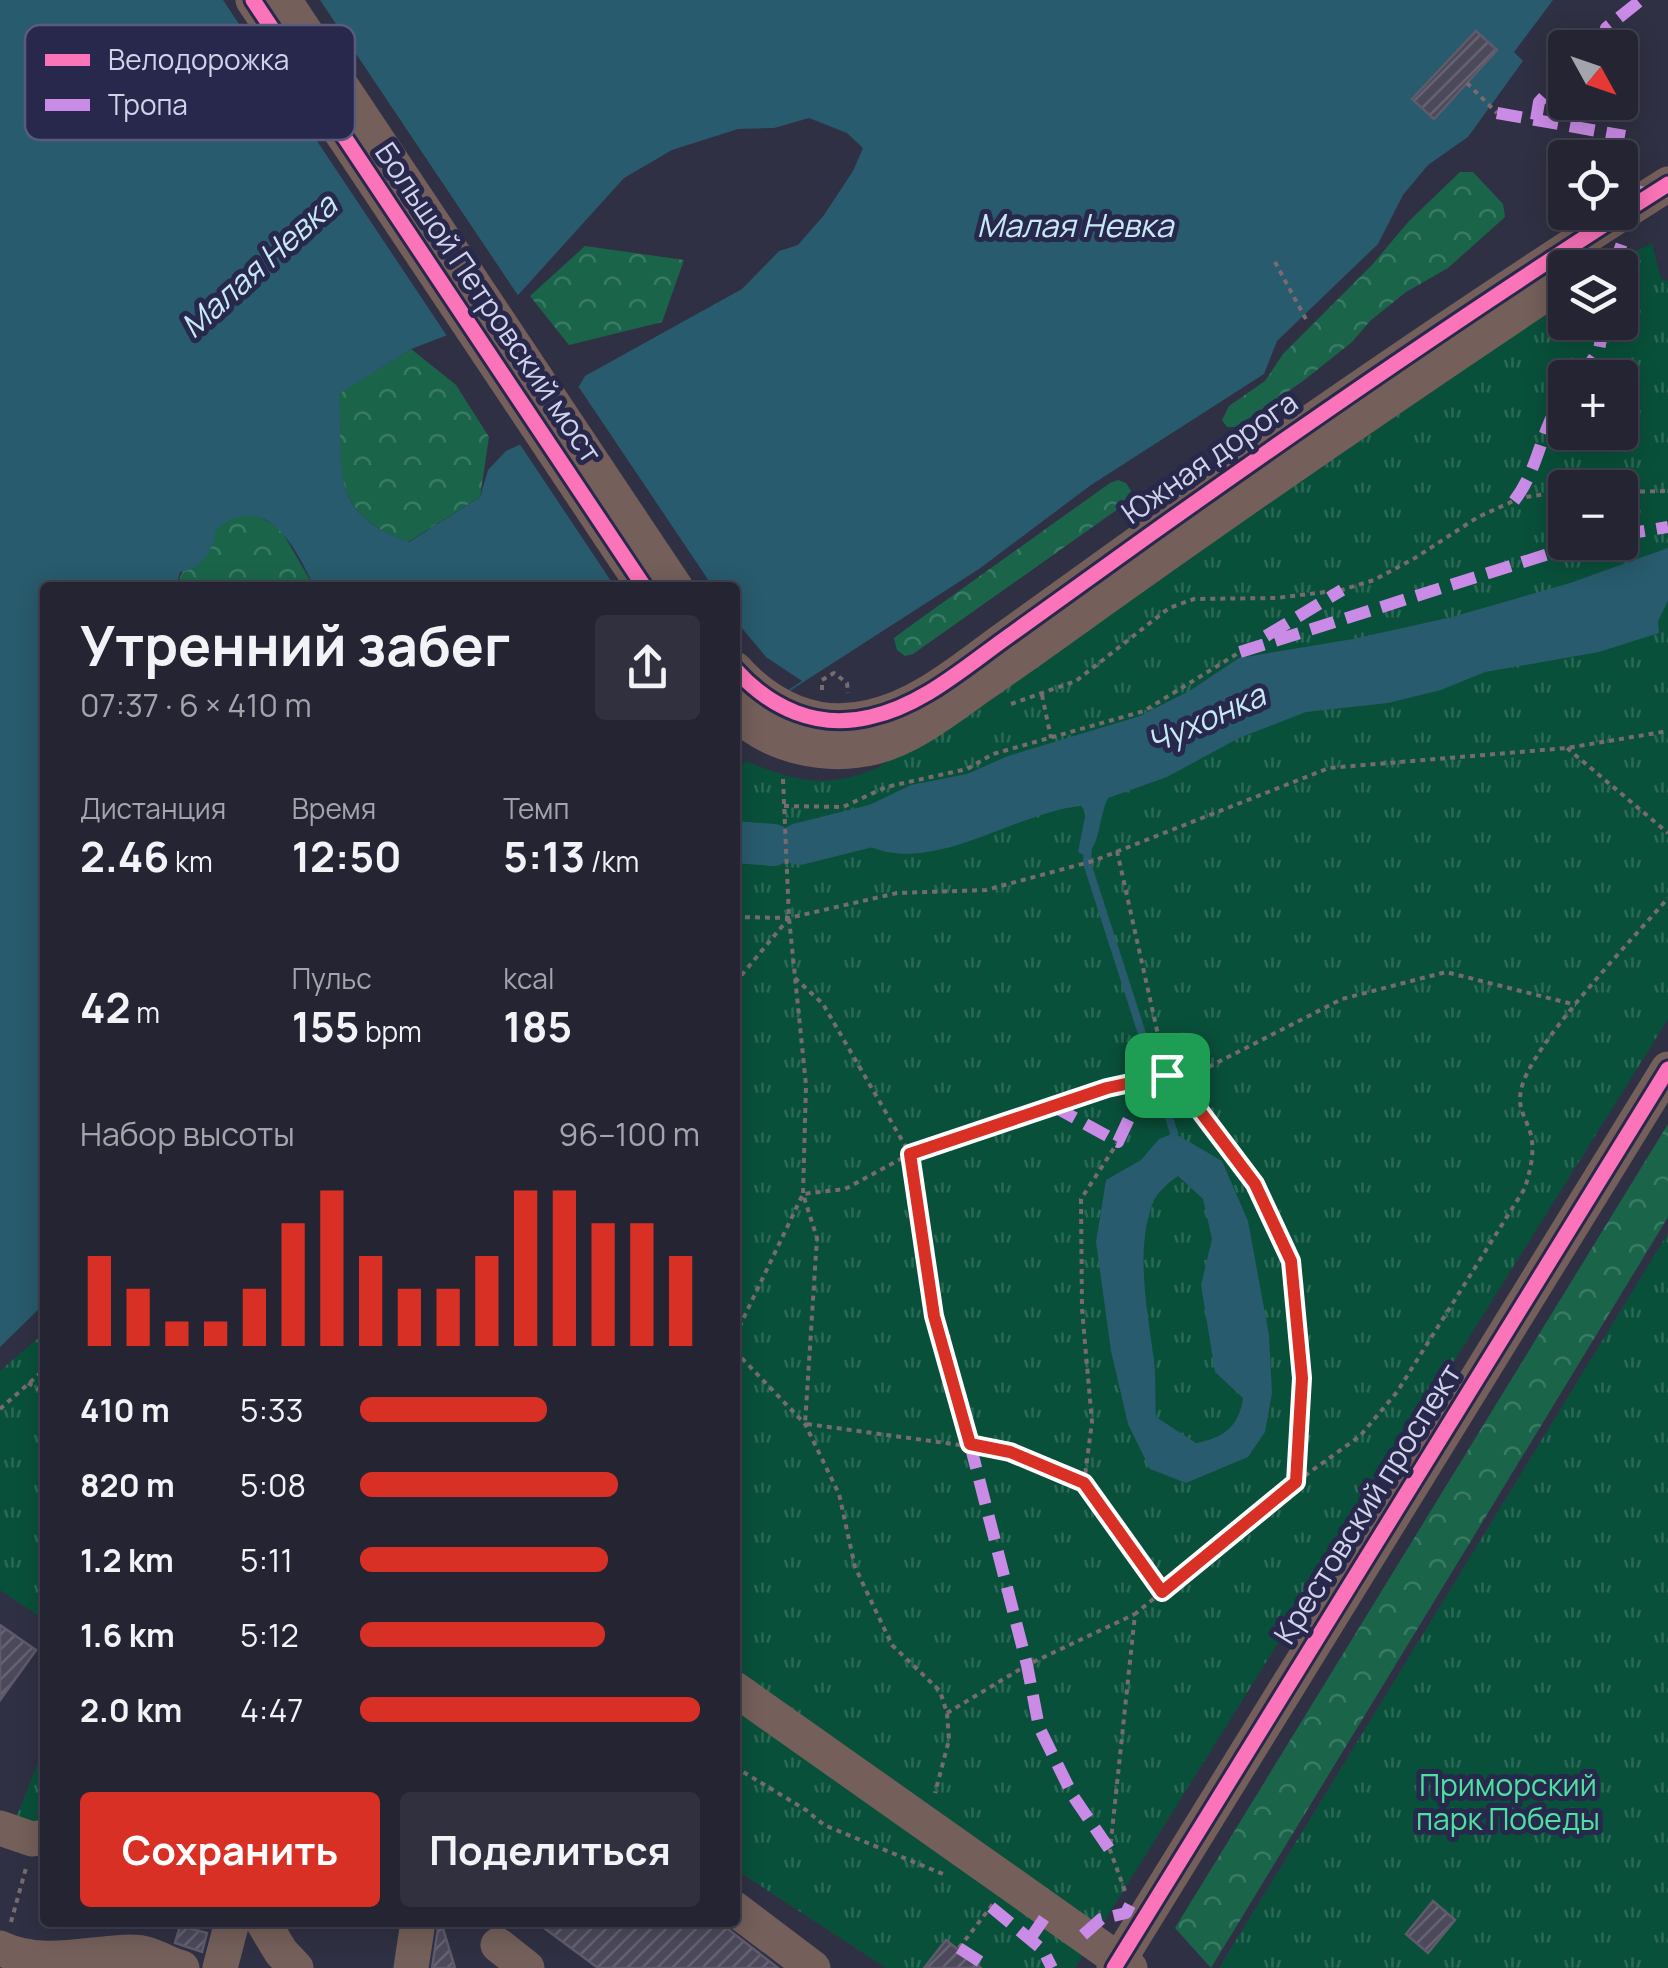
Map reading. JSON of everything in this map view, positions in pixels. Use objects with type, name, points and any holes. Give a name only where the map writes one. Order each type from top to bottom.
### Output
[{"type":"street","name":"Большой Петровский мост","points":[[252,0],[269,25]]},
{"type":"street","name":"Большой Петровский мост","points":[[284,0],[301,25]]},
{"type":"street","name":"Большой Петровский мост","points":[[355,106],[672,582]]},
{"type":"street","name":"Большой Петровский мост","points":[[346,140],[641,582]]},
{"type":"street","name":"Южная дорога","points":[[1608,250],[1664,206]]},
{"type":"street","name":"Южная дорога","points":[[749,711],[840,720],[868,718],[898,708],[931,690],[1312,419],[1664,206]]},
{"type":"street","name":"Южная дорога","points":[[749,711],[776,738],[817,751],[844,752],[878,746],[911,732],[1326,441],[1548,292]]},
{"type":"street","points":[[740,684],[749,711]]},
{"type":"street","name":"Крестовский проспект","points":[[1121,1966],[1668,1069]]},
{"type":"street","points":[[740,1693],[920,1819],[994,1896],[1121,1966]]},
{"type":"street","points":[[0,1828],[32,1839],[37,1846]]},
{"type":"street","points":[[740,1913],[813,1968]]},
{"type":"street","points":[[220,1968],[231,1927]]},
{"type":"street","points":[[266,1927],[280,1952],[296,1968]]},
{"type":"street","points":[[412,1968],[417,1927]]},
{"type":"street","points":[[498,1945],[527,1968]]},
{"type":"street","points":[[2,1949],[23,1960],[48,1962],[131,1952],[169,1956]]},
{"type":"path","points":[[1467,83],[1497,113]]},
{"type":"path","points":[[1275,262],[1308,323]]},
{"type":"path","points":[[1638,492],[1668,491]]},
{"type":"path","points":[[1011,704],[1076,681],[1169,608],[1194,599],[1326,594],[1374,580],[1478,517],[1520,498],[1548,494]]},
{"type":"path","points":[[784,806],[843,807],[886,787],[967,769],[993,754],[1144,711],[1240,652]]},
{"type":"path","points":[[822,689],[822,680],[834,673],[848,689]]},
{"type":"path","points":[[1042,695],[1052,738]]},
{"type":"path","points":[[740,917],[789,918],[897,893],[986,890],[1081,866],[1329,768],[1567,748],[1668,731]]},
{"type":"path","points":[[1567,748],[1668,833]]},
{"type":"path","points":[[783,779],[789,918],[806,1085],[803,1194],[817,1238],[805,1424]]},
{"type":"path","points":[[1117,851],[1165,1075]]},
{"type":"path","points":[[947,1713],[1027,1664],[1135,1614],[1296,1482],[1360,1436],[1398,1392],[1525,1188],[1532,1163],[1531,1136],[1519,1110],[1522,1087],[1531,1066],[1576,1005],[1668,898]]},
{"type":"path","points":[[740,977],[789,918]]},
{"type":"path","points":[[1178,1082],[1342,999],[1446,972],[1576,1005]]},
{"type":"path","points":[[794,978],[823,1004],[910,1154],[934,1316],[970,1444]]},
{"type":"path","points":[[803,1194],[845,1189],[910,1154],[1107,1088],[1165,1075],[1178,1082],[1255,1184],[1291,1261],[1302,1378],[1296,1482]]},
{"type":"path","points":[[1084,1483],[1092,1422],[1082,1309],[1081,1199],[1118,1142]]},
{"type":"path","points":[[740,1326],[803,1194]]},
{"type":"path","points":[[740,1356],[805,1424],[839,1494],[854,1566],[892,1645],[940,1692],[947,1713],[949,1740],[936,1792],[920,1819]]},
{"type":"path","points":[[0,1409],[40,1373]]},
{"type":"path","points":[[28,1384],[40,1390]]},
{"type":"path","points":[[805,1424],[1010,1452],[1084,1483],[1162,1592]]},
{"type":"path","points":[[1130,1905],[1110,1850],[1135,1614]]},
{"type":"path","points":[[740,1770],[824,1825],[945,1875]]},
{"type":"path","points":[[2,1949],[37,1846]]},
{"type":"path","points":[[959,1948],[994,1896]]},
{"type":"green space","points":[[1460,172],[1473,172],[1503,204],[1505,217],[1448,268],[1406,292],[1370,321],[1352,342],[1303,381],[1236,427],[1227,427],[1222,420],[1229,406],[1265,381],[1283,354]]},
{"type":"green space","points":[[1652,243],[1661,279],[1668,281],[1668,1019],[1075,1968],[886,1968],[740,1872],[740,769],[746,761],[796,778],[826,781],[877,768],[1548,307],[1548,340],[1638,340],[1638,250]]},
{"type":"green space","points":[[585,246],[684,260],[662,322],[569,345],[530,296]]},
{"type":"green space","points":[[411,349],[456,385],[489,437],[480,497],[408,542],[363,517],[351,502],[341,465],[338,394]]},
{"type":"green space","points":[[1118,480],[1131,491],[1118,509],[913,654],[905,656],[897,650],[894,638]]},
{"type":"green space","points":[[256,515],[280,528],[311,582],[178,582],[215,528],[231,516]]},
{"type":"green space","points":[[1668,1124],[1668,1217],[1211,1968],[1175,1928]]},
{"type":"green space","name":"Приморский парк Победы","points":[[1668,1233],[1668,1968],[1219,1968]]},
{"type":"green space","points":[[40,1336],[40,1617],[0,1590],[0,1371]]},
{"type":"green space","points":[[40,1758],[40,1823],[14,1823]]},
{"type":"water","name":"Малая Невка","points":[[0,0],[1553,0],[1514,52],[1523,61],[1468,137],[1428,165],[1403,195],[1378,244],[1277,341],[1264,374],[1091,485],[979,569],[740,723],[740,582],[312,582],[298,555],[277,528],[250,515],[234,518],[216,529],[206,557],[195,567],[180,572],[177,582],[40,582],[40,1308],[0,1347]],"holes":[[[809,118],[847,133],[863,148],[824,215],[798,245],[779,251],[742,289],[585,376],[554,429],[506,451],[488,470],[480,497],[409,542],[363,517],[351,502],[341,465],[339,394],[411,349],[500,315],[624,178],[672,150],[738,129],[774,128]]]},
{"type":"water","points":[[1668,548],[1668,601],[1658,621],[1659,633],[1599,652],[1485,672],[1441,690],[1388,703],[1306,712],[1239,738],[1167,777],[1108,798],[1094,844],[1086,856],[1078,852],[1086,812],[1081,806],[1055,811],[941,850],[885,852],[859,841],[856,831],[867,806],[911,785],[967,774],[1008,756],[1140,716],[1191,690],[1239,658],[1452,617]]},
{"type":"water","points":[[1174,1133],[1222,1161],[1248,1221],[1269,1335],[1272,1393],[1265,1432],[1248,1457],[1186,1483],[1150,1469],[1128,1424],[1111,1351],[1096,1242],[1106,1180],[1141,1160],[1159,1139]],"holes":[[[1178,1176],[1203,1199],[1212,1239],[1201,1285],[1215,1372],[1243,1398],[1238,1417],[1228,1430],[1196,1443],[1156,1417],[1144,1243],[1154,1200]]]},
{"type":"pier","points":[[223,0],[320,0],[337,25],[240,25]]},
{"type":"pier","points":[[355,52],[521,300],[502,319],[449,339],[316,140],[355,140]]},
{"type":"pier","points":[[576,383],[710,582],[612,582],[517,440],[551,425]]},
{"type":"pier","points":[[740,626],[766,657],[802,681],[740,723]]},
{"type":"building","points":[[1476,31],[1497,50],[1434,119],[1412,99]]},
{"type":"building","points":[[0,1625],[36,1650],[0,1700]]},
{"type":"building","points":[[1433,1901],[1455,1920],[1428,1953],[1406,1934]]},
{"type":"building","points":[[180,1927],[207,1933],[202,1952],[175,1943]]},
{"type":"building","points":[[438,1927],[443,1927],[455,1968],[432,1968]]},
{"type":"building","points":[[543,1927],[725,1927],[778,1968],[598,1968]]},
{"type":"building","points":[[946,1940],[981,1968],[924,1968]]},
{"type":"waterway","name":"Чухонка","points":[[799,844],[911,816]]},
{"type":"waterway","name":"Чухонка","points":[[740,842],[773,845]]},
{"type":"waterway","points":[[1088,846],[1087,863],[1174,1133]]},
{"type":"marked path","points":[[1606,30],[1641,0]]},
{"type":"marked path","points":[[1536,120],[1539,102],[1548,92]]},
{"type":"marked path","points":[[1497,113],[1625,136]]},
{"type":"marked path","points":[[1638,191],[1651,195]]},
{"type":"marked path","points":[[1619,250],[1622,243]]},
{"type":"marked path","points":[[1592,360],[1601,340]]},
{"type":"marked path","points":[[1514,501],[1548,426]]},
{"type":"marked path","points":[[1638,532],[1668,527]]},
{"type":"marked path","points":[[1240,652],[1548,554]]},
{"type":"marked path","points":[[1266,636],[1342,590]]},
{"type":"marked path","points":[[1053,1106],[1118,1142],[1146,1082]]},
{"type":"marked path","points":[[970,1444],[1027,1665],[1039,1727],[1073,1796],[1110,1850]]},
{"type":"marked path","points":[[1083,1935],[1101,1919],[1126,1913],[1130,1905]]},
{"type":"marked path","points":[[991,1907],[1043,1950],[1052,1968]]},
{"type":"marked path","points":[[1030,1939],[1049,1911]]},
{"type":"marked path","points":[[959,1948],[990,1968]]},
{"type":"cycle path","points":[[253,0],[270,25]]},
{"type":"cycle path","points":[[346,140],[641,582]]},
{"type":"cycle path","points":[[740,674],[779,705],[813,718],[850,720],[907,704],[958,673],[1405,357],[1668,184]]},
{"type":"cycle path","points":[[1114,1968],[1668,1069]]},
{"type":"route","points":[[1167,1075],[1178,1082],[1255,1184],[1291,1261],[1302,1378],[1296,1482],[1162,1592],[1084,1483],[1010,1452],[970,1444],[934,1316],[910,1154],[1107,1088],[1167,1075]]}]
